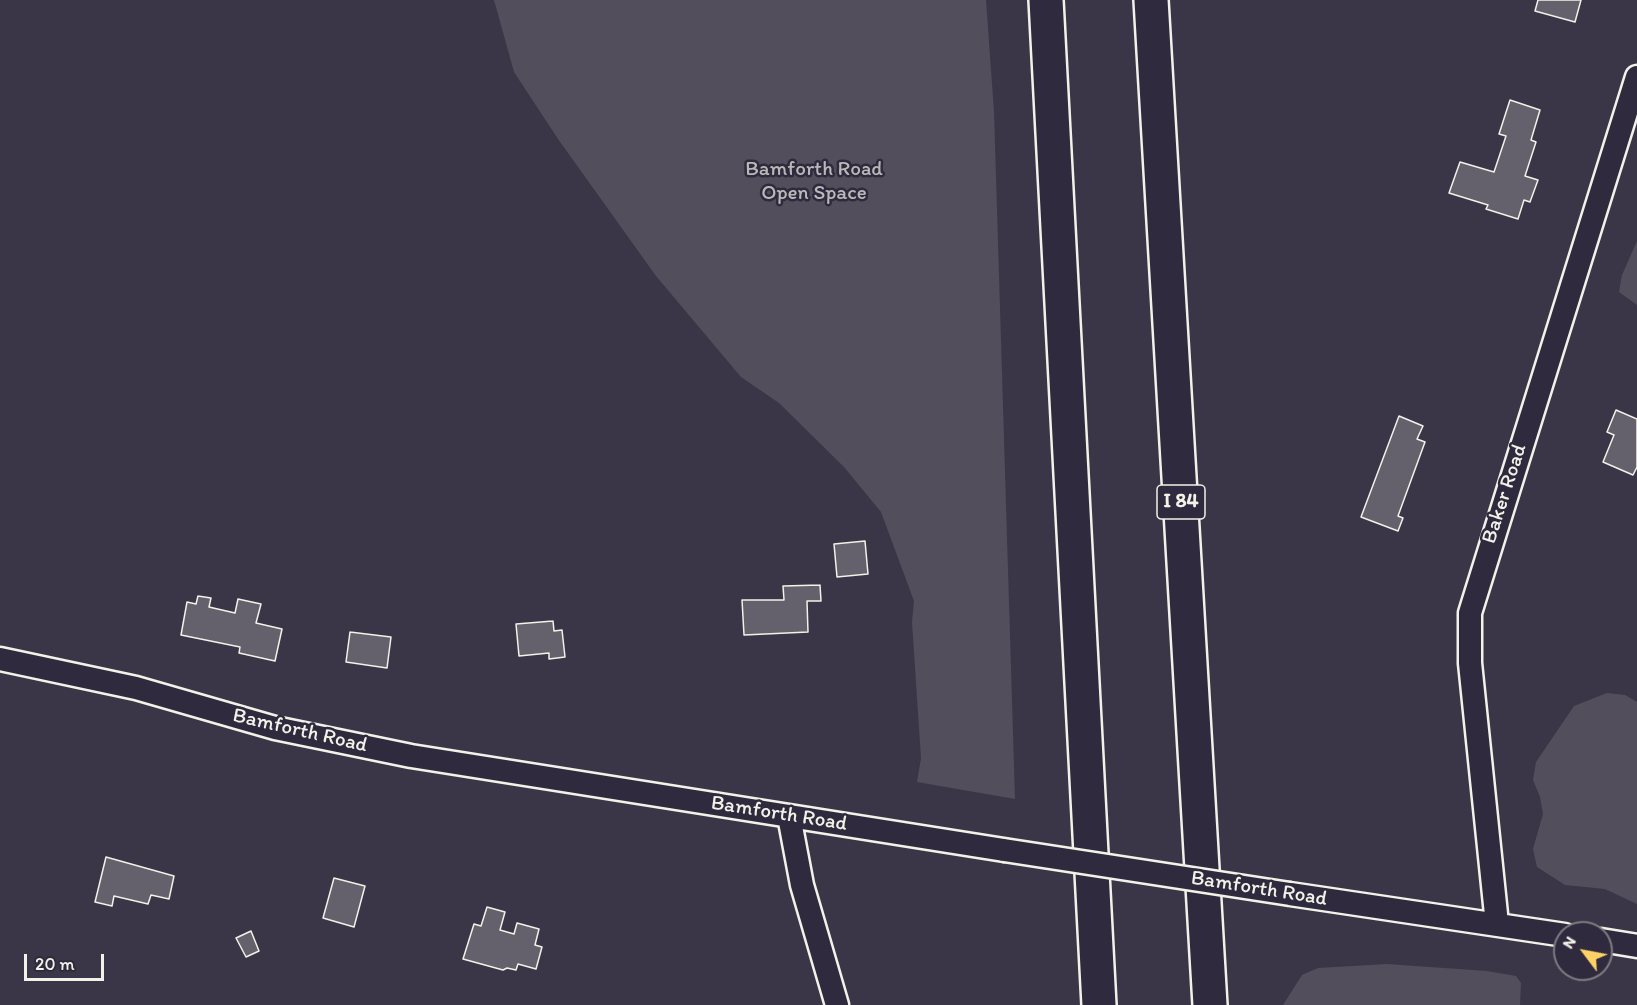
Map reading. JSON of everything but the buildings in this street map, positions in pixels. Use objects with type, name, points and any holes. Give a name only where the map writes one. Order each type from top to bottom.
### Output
[{"type":"highway","points":[[1046,0],[1099,1005]]},
{"type":"highway","name":"I 84","points":[[1151,0],[1210,1005]]},
{"type":"street","name":"Baker Road","points":[[1497,924],[1470,663],[1470,613],[1637,77]]},
{"type":"street","name":"Bamforth Road","points":[[0,659],[136,688],[275,728],[411,756],[1004,850],[1553,933]]},
{"type":"street","points":[[789,816],[802,885],[837,1005]]},
{"type":"street","points":[[1613,942],[1637,946]]},
{"type":"green space","name":"Bamforth Road Open Space","points":[[494,0],[986,0],[994,112],[1015,799],[917,782],[921,758],[912,622],[914,601],[881,512],[844,467],[779,403],[741,377],[656,276],[558,139],[514,72]]},
{"type":"green space","points":[[1637,241],[1637,305],[1619,292],[1622,275]]},
{"type":"green space","points":[[1607,693],[1625,695],[1637,702],[1637,904],[1605,889],[1565,885],[1537,867],[1533,849],[1543,814],[1540,797],[1533,780],[1536,762],[1574,706]]},
{"type":"green space","points":[[1387,964],[1487,971],[1516,976],[1521,983],[1520,1005],[1283,1005],[1302,975],[1318,968]]}]
